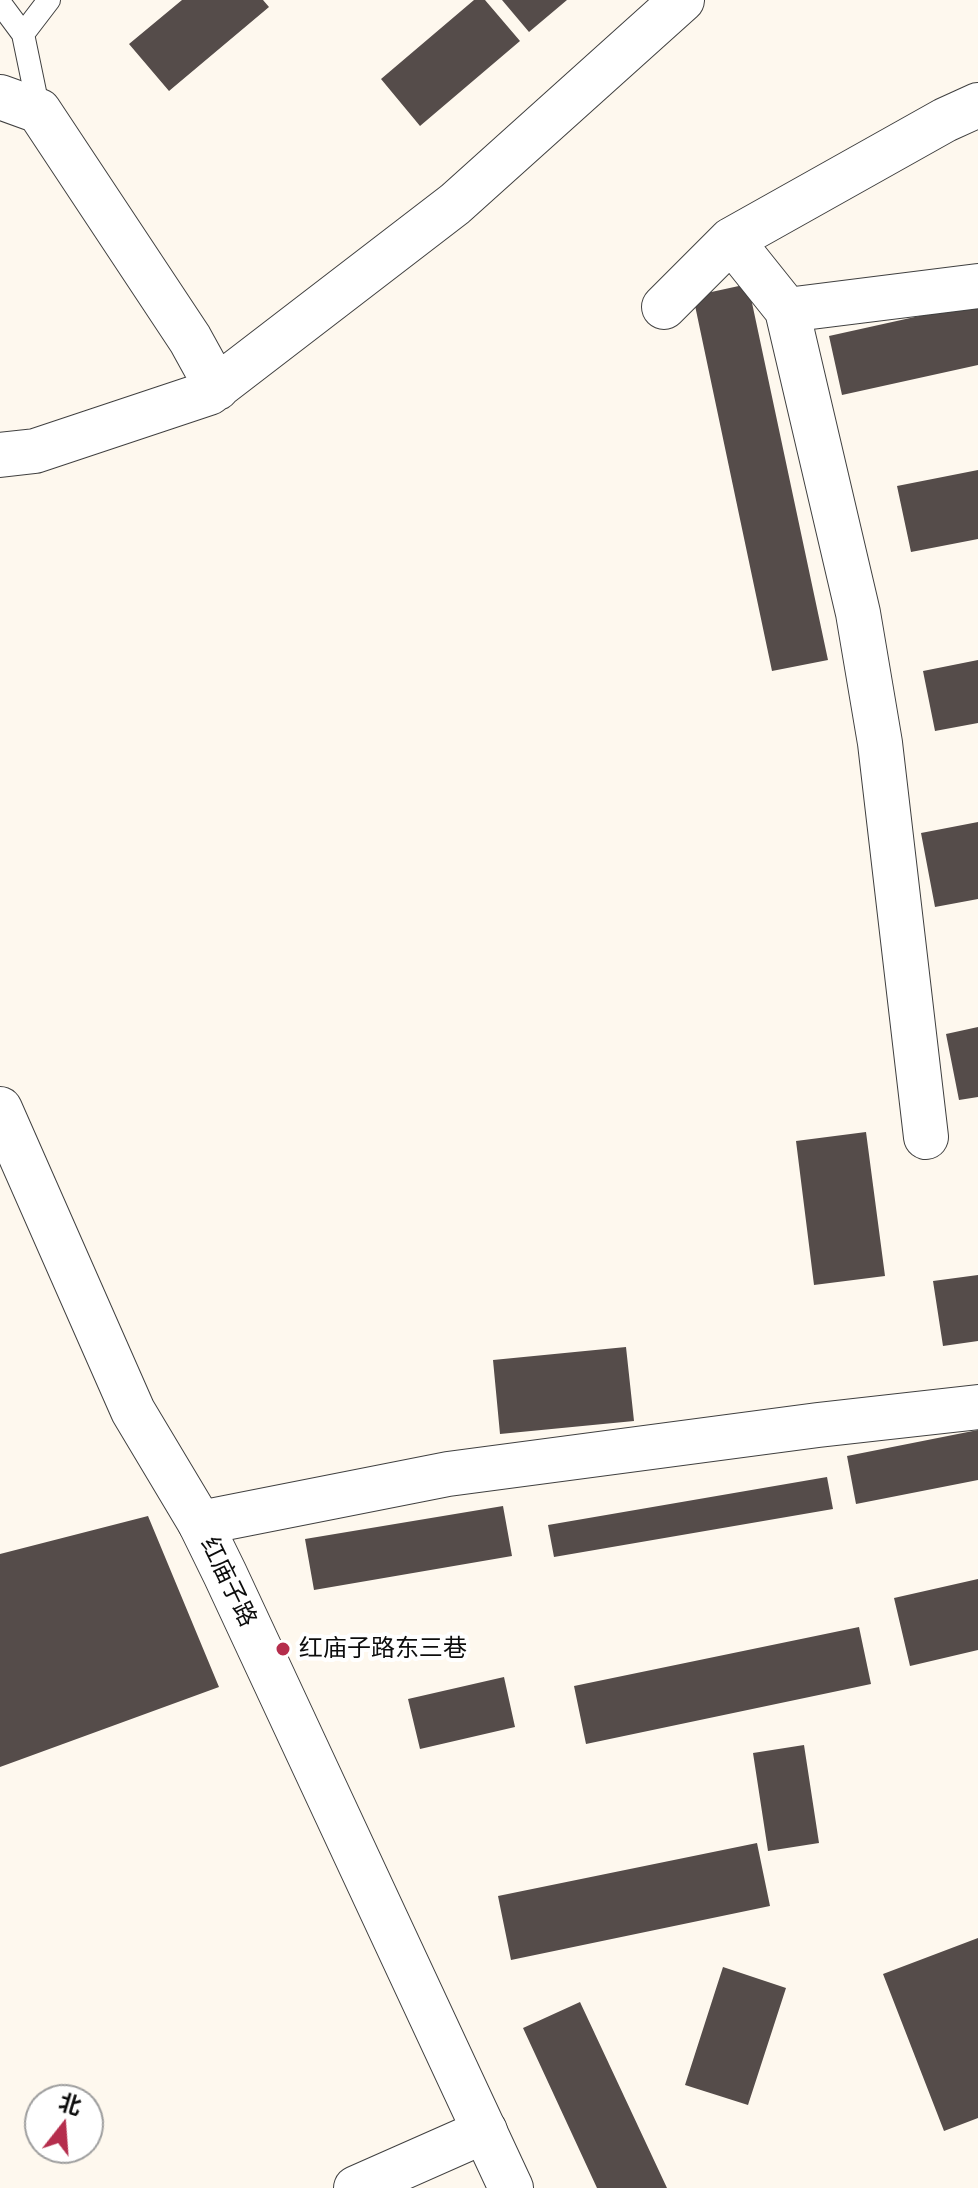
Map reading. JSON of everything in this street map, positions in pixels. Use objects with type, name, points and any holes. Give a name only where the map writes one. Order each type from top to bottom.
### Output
[{"type":"street","points":[[0,455],[35,451],[217,388],[455,204],[682,0]]},
{"type":"street","points":[[19,104],[190,339],[217,388]]},
{"type":"street","points":[[664,307],[731,240],[945,120],[978,105]]},
{"type":"street","points":[[731,240],[787,310],[858,613],[878,728],[926,1137]]},
{"type":"street","points":[[787,310],[978,286]]},
{"type":"street","name":"红庙子路","points":[[4,1130],[133,1411],[200,1523],[511,2188]]},
{"type":"street","points":[[200,1523],[448,1474],[978,1407]]},
{"type":"street","points":[[356,2188],[485,2131]]},
{"type":"lane","points":[[19,104],[23,34],[49,0]]},
{"type":"lane","points":[[0,3],[23,34]]},
{"type":"building","points":[[182,0],[263,0],[269,7],[169,91],[129,44]]},
{"type":"building","points":[[474,0],[485,0],[520,41],[420,126],[381,79]]},
{"type":"building","points":[[502,0],[567,0],[529,32]]},
{"type":"building","points":[[748,284],[828,660],[772,671],[693,296]]},
{"type":"building","points":[[978,303],[978,365],[842,395],[829,336]]},
{"type":"building","points":[[978,470],[978,539],[911,552],[897,486]]},
{"type":"building","points":[[978,660],[978,723],[935,731],[923,671]]},
{"type":"building","points":[[978,822],[978,899],[935,907],[921,833]]},
{"type":"building","points":[[978,1027],[978,1097],[959,1100],[946,1034]]},
{"type":"building","points":[[866,1132],[885,1276],[814,1285],[796,1141]]},
{"type":"building","points":[[978,1275],[978,1341],[943,1346],[933,1281]]},
{"type":"building","points":[[626,1347],[634,1421],[500,1434],[493,1360]]},
{"type":"building","points":[[978,1430],[978,1480],[856,1504],[847,1456]]},
{"type":"building","points":[[827,1477],[833,1509],[554,1557],[548,1525]]},
{"type":"building","points":[[503,1506],[512,1556],[314,1590],[305,1539]]},
{"type":"building","points":[[148,1516],[219,1687],[0,1767],[0,1554]]},
{"type":"building","points":[[978,1579],[978,1650],[910,1666],[894,1598]]},
{"type":"building","points":[[859,1627],[871,1684],[586,1744],[574,1686]]},
{"type":"building","points":[[504,1677],[515,1727],[420,1749],[408,1699]]},
{"type":"building","points":[[804,1745],[819,1843],[768,1851],[753,1753]]},
{"type":"building","points":[[757,1843],[770,1906],[511,1960],[498,1896]]},
{"type":"building","points":[[978,1938],[978,2118],[944,2131],[883,1974]]},
{"type":"building","points":[[723,1967],[786,1988],[748,2105],[685,2085]]},
{"type":"building","points":[[580,2002],[667,2188],[597,2188],[523,2028]]},
{"type":"place","name":"红庙子路东三巷","points":[[283,1649]]}]
